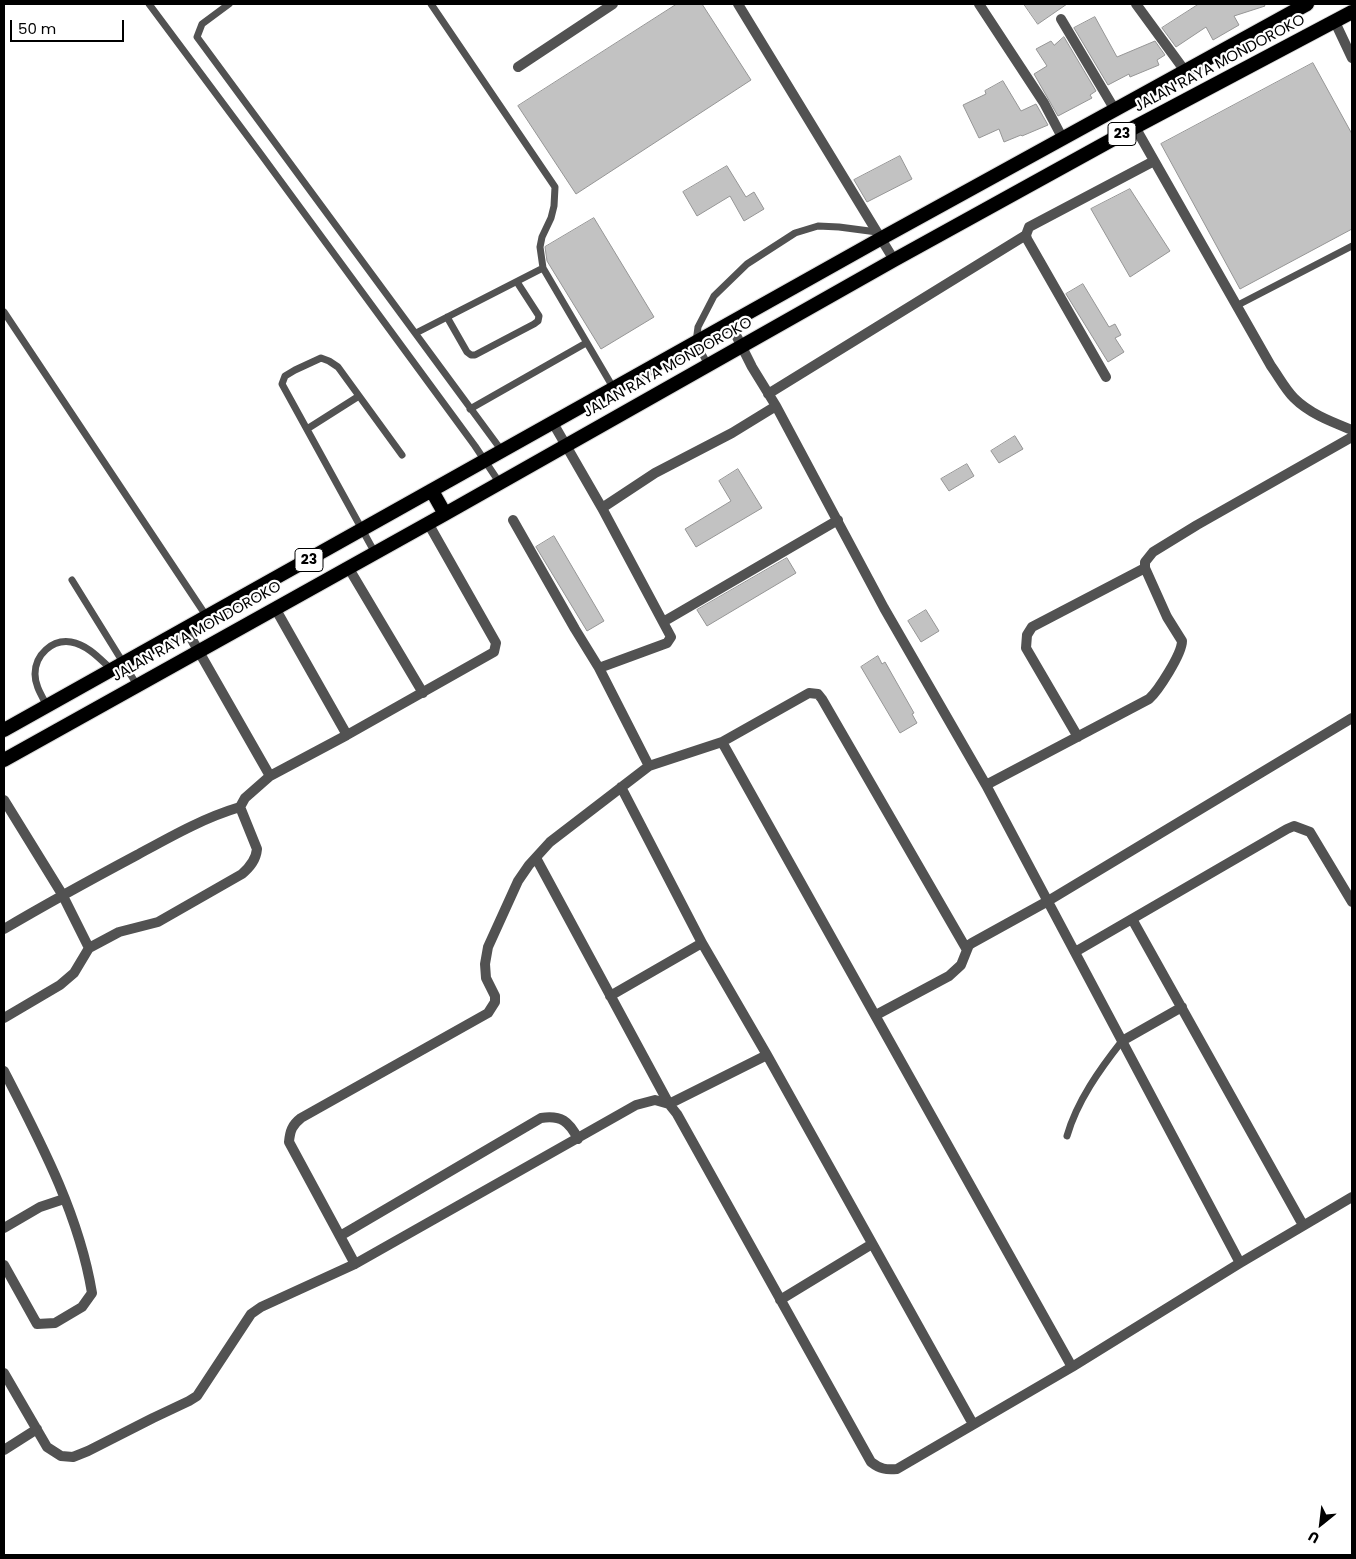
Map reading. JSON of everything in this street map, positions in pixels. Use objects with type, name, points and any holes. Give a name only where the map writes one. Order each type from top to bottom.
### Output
[{"type":"highway","name":"JALAN RAYA MONDOROKO","points":[[4,730],[614,389],[878,235],[1063,139],[1307,4]]},
{"type":"highway","name":"JALAN RAYA MONDOROKO","points":[[4,760],[1135,126],[1352,12]]},
{"type":"highway","points":[[432,491],[444,514]]},
{"type":"street","points":[[518,67],[612,4]]},
{"type":"street","points":[[738,4],[894,260]]},
{"type":"street","points":[[979,4],[1044,103],[1063,139]]},
{"type":"street","points":[[1136,4],[1185,72]]},
{"type":"street","points":[[1061,19],[1115,110]]},
{"type":"street","points":[[1335,22],[1352,58]]},
{"type":"street","points":[[1135,126],[1236,306],[1271,366],[1293,397],[1302,405],[1324,418],[1352,430]]},
{"type":"street","points":[[768,394],[1026,234],[1029,227],[1154,161]]},
{"type":"street","points":[[1026,234],[1027,239],[1106,377]]},
{"type":"street","points":[[730,323],[752,367],[776,406],[884,608],[986,785],[1240,1263]]},
{"type":"street","points":[[602,508],[655,473],[732,433],[776,406]]},
{"type":"street","points":[[553,423],[602,508],[671,637],[667,643],[599,668]]},
{"type":"street","points":[[986,785],[1149,699],[1156,693],[1180,651],[1182,641],[1167,617],[1145,568],[1145,562],[1153,552],[1352,437]]},
{"type":"street","points":[[513,520],[607,682],[650,766]]},
{"type":"street","points":[[663,622],[838,520]]},
{"type":"street","points":[[4,929],[62,894],[182,831],[219,813],[240,807],[245,798],[270,776],[347,736],[494,652],[496,643],[428,523]]},
{"type":"street","points":[[348,567],[423,693]]},
{"type":"street","points":[[1078,737],[1026,648],[1027,635],[1032,627],[1145,568]]},
{"type":"street","points":[[275,608],[347,736]]},
{"type":"street","points":[[186,628],[270,776]]},
{"type":"street","points":[[355,1264],[289,1142],[290,1132],[295,1123],[488,1013],[495,1002],[495,996],[486,978],[485,964],[488,947],[518,881],[550,842],[650,766],[722,742],[809,693],[818,694],[967,950]]},
{"type":"street","points":[[876,1015],[949,976],[961,965],[972,943],[1048,902],[1352,718]]},
{"type":"street","points":[[722,742],[1072,1367]]},
{"type":"street","points":[[621,787],[702,943],[767,1055],[973,1424]]},
{"type":"street","points":[[4,800],[62,894],[89,948]]},
{"type":"street","points":[[4,1018],[60,985],[74,973],[89,948],[119,932],[158,922],[242,874],[251,865],[257,849],[240,807]]},
{"type":"street","points":[[1075,952],[1294,826],[1310,832],[1352,902]]},
{"type":"street","points":[[536,858],[668,1104],[677,1114],[870,1462],[878,1468],[886,1470],[897,1469],[1072,1367],[1240,1263],[1352,1197]]},
{"type":"street","points":[[1342,885],[1352,879]]},
{"type":"street","points":[[1132,919],[1303,1225]]},
{"type":"street","points":[[610,996],[702,943]]},
{"type":"street","points":[[1122,1041],[1182,1007]]},
{"type":"street","points":[[4,1373],[48,1447],[61,1456],[73,1457],[88,1451],[197,1396],[251,1314],[261,1307],[355,1264],[636,1105],[655,1100],[668,1104],[767,1055]]},
{"type":"street","points":[[4,1071],[34,1128],[76,1227],[88,1268],[92,1293],[82,1307],[55,1323],[37,1324],[4,1265]]},
{"type":"street","points":[[340,1236],[541,1118],[549,1117],[564,1121],[571,1125],[578,1139]]},
{"type":"street","points":[[4,1228],[40,1207],[64,1199]]},
{"type":"street","points":[[780,1300],[872,1244]]},
{"type":"street","points":[[4,1450],[36,1429]]},
{"type":"lane","points":[[149,4],[485,460],[499,482]]},
{"type":"lane","points":[[229,4],[202,24],[197,37],[502,452]]},
{"type":"lane","points":[[431,4],[556,187],[551,218],[542,237],[540,247],[543,268],[614,389]]},
{"type":"lane","points":[[708,365],[696,342],[698,327],[714,296],[747,264],[795,232],[818,226],[839,227],[878,235]]},
{"type":"lane","points":[[1236,306],[1352,246]]},
{"type":"lane","points":[[416,333],[543,268]]},
{"type":"lane","points":[[447,317],[467,352],[475,355],[538,321],[539,316],[517,282]]},
{"type":"lane","points":[[4,312],[207,617]]},
{"type":"lane","points":[[470,408],[586,343]]},
{"type":"lane","points":[[375,553],[282,384],[285,376],[321,358],[338,367],[402,455]]},
{"type":"lane","points":[[307,428],[359,396]]},
{"type":"lane","points":[[72,580],[118,667]]},
{"type":"lane","points":[[48,706],[38,690],[35,675],[36,663],[46,649],[56,643],[70,642],[88,648],[118,667],[137,684]]},
{"type":"lane","points":[[1067,1136],[1072,1119],[1084,1096],[1122,1041]]},
{"type":"building","points":[[677,4],[702,4],[751,80],[576,194],[518,106]]},
{"type":"building","points":[[1024,4],[1067,4],[1038,24]]},
{"type":"building","points":[[1199,4],[1264,4],[1265,6],[1234,16],[1239,25],[1213,40],[1206,27],[1176,47],[1162,28]]},
{"type":"building","points":[[1095,17],[1117,57],[1155,41],[1165,55],[1157,60],[1159,65],[1130,77],[1129,74],[1108,85],[1074,28]]},
{"type":"building","points":[[1064,37],[1096,91],[1090,95],[1092,98],[1058,116],[1034,74],[1047,66],[1036,49],[1051,41],[1054,45]]},
{"type":"building","points":[[1313,63],[1352,134],[1352,229],[1240,289],[1161,144]]},
{"type":"building","points":[[1003,81],[1021,111],[1036,104],[1048,125],[1004,142],[999,129],[979,138],[963,105],[986,94],[985,91]]},
{"type":"building","points":[[900,156],[912,179],[867,202],[854,180]]},
{"type":"building","points":[[727,166],[746,197],[754,192],[764,209],[744,221],[730,196],[697,216],[683,192]]},
{"type":"building","points":[[1130,189],[1170,251],[1130,277],[1091,209]]},
{"type":"building","points":[[594,218],[654,317],[601,349],[547,261],[545,247]]},
{"type":"building","points":[[1083,284],[1109,327],[1115,324],[1121,335],[1115,338],[1124,352],[1108,362],[1066,294]]},
{"type":"building","points":[[1015,436],[1023,449],[999,463],[991,451]]},
{"type":"building","points":[[967,464],[974,476],[949,491],[941,479]]},
{"type":"building","points":[[738,469],[762,508],[696,547],[685,529],[731,501],[719,481]]},
{"type":"building","points":[[554,536],[604,621],[587,631],[536,547]]},
{"type":"building","points":[[787,558],[796,573],[707,626],[697,610]]},
{"type":"building","points":[[926,610],[939,631],[921,642],[908,621]]},
{"type":"building","points":[[878,656],[882,664],[885,662],[914,713],[912,714],[917,723],[900,733],[861,667]]}]
